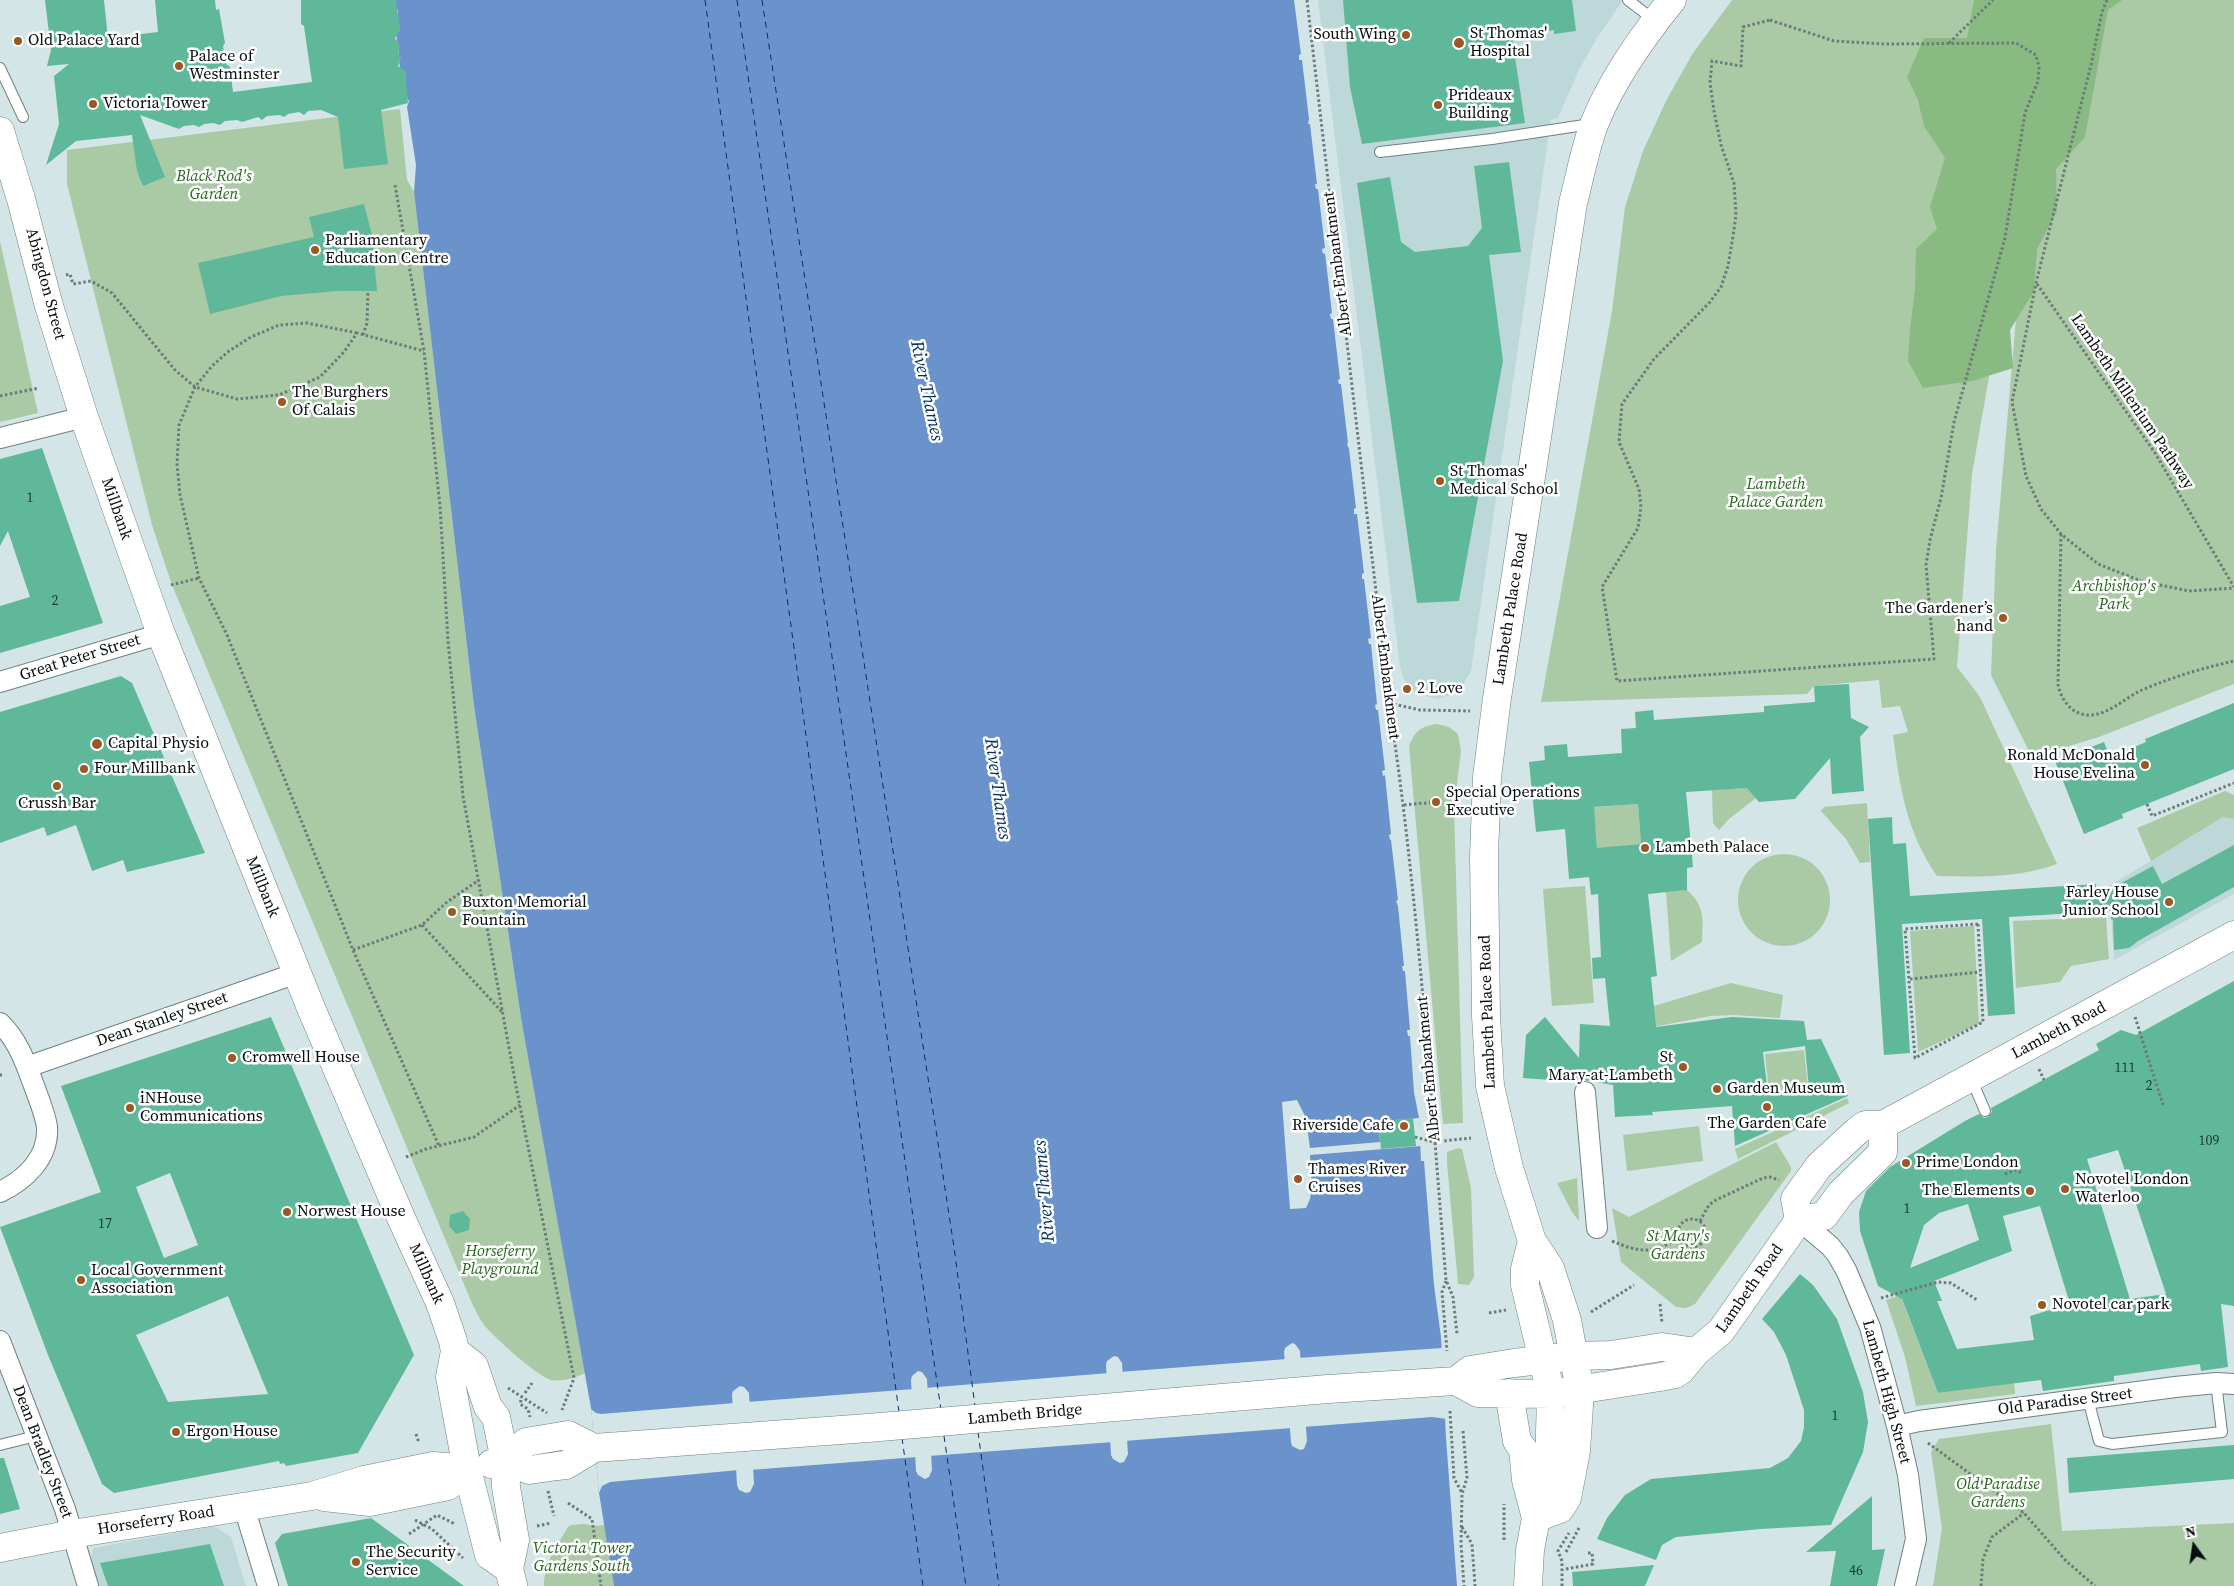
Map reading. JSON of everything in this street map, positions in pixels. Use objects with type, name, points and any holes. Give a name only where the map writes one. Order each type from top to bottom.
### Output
[{"type":"main road","name":"Lambeth Palace Road","points":[[1580,1390],[1567,1320],[1550,1268],[1532,1240],[1509,1168],[1490,1086],[1486,1016],[1484,856],[1488,777],[1497,698],[1573,203],[1595,123],[1617,80],[1655,21],[1672,0]]},
{"type":"main road","name":"Abingdon Street","points":[[4,141],[49,306],[84,417]]},
{"type":"main road","name":"Millbank","points":[[84,417],[160,634],[297,973],[398,1212],[440,1303],[455,1351],[450,1377],[467,1469],[489,1555],[511,1577]]},
{"type":"main road","name":"Lambeth Road","points":[[1551,1394],[1675,1374],[1696,1352],[1721,1332],[1799,1220],[1794,1199],[1819,1166],[1865,1125],[1883,1125],[2234,935]]},
{"type":"main road","points":[[1528,1586],[1535,1514],[1549,1472],[1551,1394],[1526,1285],[1525,1269],[1532,1240]]},
{"type":"main road","points":[[1542,1359],[1611,1355],[1662,1347],[1696,1352]]},
{"type":"main road","name":"Millbank","points":[[455,1351],[474,1366],[479,1376],[488,1407],[496,1417],[505,1461],[506,1488],[516,1540],[511,1577]]},
{"type":"main road","name":"Lambeth Bridge","points":[[505,1461],[529,1470],[566,1465],[594,1448],[868,1428],[1328,1389],[1451,1382],[1470,1370],[1542,1359]]},
{"type":"main road","points":[[1451,1382],[1478,1393],[1551,1394]]},
{"type":"main road","points":[[1535,1514],[1560,1509],[1567,1498],[1576,1451],[1580,1390]]},
{"type":"main road","points":[[1508,1394],[1517,1441],[1523,1449],[1526,1480],[1535,1514]]},
{"type":"main road","points":[[467,1469],[505,1461],[526,1442],[568,1435],[594,1448]]},
{"type":"main road","name":"Horseferry Road","points":[[0,1548],[72,1534],[312,1496],[364,1480],[433,1466],[467,1469]]},
{"type":"street","points":[[0,438],[84,417]]},
{"type":"street","name":"Great Peter Street","points":[[0,682],[160,634]]},
{"type":"street","name":"Dean Stanley Street","points":[[28,1067],[297,973]]},
{"type":"street","points":[[0,1022],[17,1045],[28,1067],[46,1126],[46,1139],[43,1151],[36,1165],[26,1176],[0,1192]]},
{"type":"street","points":[[1585,1092],[1600,1233]]},
{"type":"street","name":"Lambeth High Street","points":[[1799,1220],[1830,1246],[1847,1272],[1870,1327],[1897,1426],[1908,1475],[1916,1539],[1905,1586]]},
{"type":"street","name":"Dean Bradley Street","points":[[0,1341],[8,1384],[36,1436],[65,1509],[88,1586]]},
{"type":"street","name":"Old Paradise Street","points":[[1897,1426],[1918,1421],[2088,1399],[2225,1384]]},
{"type":"street","points":[[244,1507],[268,1586]]},
{"type":"lane","points":[[1628,0],[1655,21]]},
{"type":"lane","points":[[0,68],[23,117]]},
{"type":"lane","points":[[1380,152],[1492,139],[1595,123]]},
{"type":"lane","points":[[1971,1078],[1985,1111]]},
{"type":"lane","points":[[2088,1399],[2099,1441],[2112,1444],[2222,1432],[2225,1384]]},
{"type":"lane","points":[[0,1444],[36,1436]]},
{"type":"path","name":"Albert Embankment","points":[[1307,0],[1389,703],[1404,805],[1425,1017],[1446,1280],[1453,1297],[1456,1334]]},
{"type":"path","points":[[1949,44],[2016,43],[2036,54],[2038,81],[2023,121],[2005,238],[1954,422],[1942,498],[1930,540],[1926,566],[1934,659],[1617,681],[1602,587],[1638,528],[1642,507],[1639,489],[1619,442],[1622,404],[1654,359],[1710,302],[1721,287],[1728,266],[1734,236],[1736,215],[1734,183],[1721,145],[1714,111],[1710,83],[1712,61],[1740,66],[1743,26],[1770,20],[1834,41],[1885,44],[1949,44],[1993,0]]},
{"type":"path","points":[[2107,0],[2102,12],[2091,66],[2036,283],[2012,402],[2026,476],[2041,509],[2062,534],[2098,564],[2141,581],[2189,590],[2234,588]]},
{"type":"path","points":[[395,185],[424,351],[440,506],[448,641],[463,796],[520,1105],[574,1378],[564,1407]]},
{"type":"path","points":[[70,274],[73,284],[91,281],[112,293],[174,370],[195,387],[237,399],[279,395],[320,377],[344,352],[357,333]]},
{"type":"path","name":"Lambeth Millenium Pathway","points":[[2036,283],[2155,454],[2234,588]]},
{"type":"path","points":[[363,335],[367,323],[368,291]]},
{"type":"path","points":[[424,351],[357,333],[307,323],[279,325],[250,337],[229,351],[212,366],[195,387],[179,425],[177,464],[180,495],[199,578],[227,635],[353,950],[440,1146]]},
{"type":"path","points":[[0,396],[39,388]]},
{"type":"path","points":[[2062,534],[2058,684],[2060,697],[2076,712],[2091,715],[2114,708],[2134,694],[2158,683],[2234,661]]},
{"type":"path","points":[[172,585],[199,578]]},
{"type":"path","points":[[1389,703],[1420,710],[1470,711]]},
{"type":"path","points":[[2147,804],[2152,816],[2234,783]]},
{"type":"path","points":[[1404,805],[1436,802]]},
{"type":"path","points":[[353,950],[422,925],[447,902],[479,880]]},
{"type":"path","points":[[1978,924],[1983,1022],[1915,1058],[1910,979],[1905,929],[1978,924]]},
{"type":"path","points":[[422,925],[503,1014]]},
{"type":"path","points":[[1910,979],[1980,972]]},
{"type":"path","points":[[2135,1016],[2163,1105]]},
{"type":"path","points":[[2038,1068],[2044,1080]]},
{"type":"path","points":[[406,1157],[426,1149],[474,1137],[520,1105]]},
{"type":"path","points":[[1415,1137],[1434,1142],[1470,1138]]},
{"type":"path","points":[[2005,1174],[2016,1170],[2022,1173]]},
{"type":"path","points":[[1700,1221],[1709,1205],[1740,1189],[1770,1177],[1783,1183]]},
{"type":"path","points":[[1688,1219],[1700,1221],[1704,1224],[1707,1233],[1705,1242],[1698,1247],[1690,1248],[1681,1243],[1677,1234],[1681,1224],[1688,1219]]},
{"type":"path","points":[[1600,1233],[1618,1244],[1648,1251],[1657,1250],[1679,1238]]},
{"type":"path","points":[[1446,1280],[1442,1292],[1447,1351]]},
{"type":"path","points":[[1875,1300],[1938,1282],[1951,1283],[1977,1300]]},
{"type":"path","points":[[1585,1316],[1634,1285]]},
{"type":"path","points":[[1660,1304],[1664,1332]]},
{"type":"path","points":[[1489,1313],[1511,1308]]},
{"type":"path","points":[[526,1393],[532,1384]]},
{"type":"path","points":[[504,1386],[565,1423],[568,1426],[568,1435]]},
{"type":"path","points":[[521,1400],[520,1404],[528,1409],[531,1420]]},
{"type":"path","points":[[1450,1411],[1454,1478],[1462,1494]]},
{"type":"path","points":[[1463,1431],[1467,1478],[1462,1494],[1464,1586]]},
{"type":"path","points":[[1921,1438],[2024,1513],[2066,1561],[2095,1586]]},
{"type":"path","points":[[546,1484],[554,1516]]},
{"type":"path","points":[[1504,1500],[1504,1545]]},
{"type":"path","points":[[568,1503],[592,1519],[601,1586]]},
{"type":"path","points":[[1980,1586],[1983,1559],[1992,1536],[2024,1513]]},
{"type":"path","points":[[411,1515],[432,1529],[465,1560]]},
{"type":"path","points":[[410,1534],[437,1515],[462,1527]]},
{"type":"path","points":[[1462,1526],[1472,1544],[1475,1586]]},
{"type":"path","points":[[1566,1552],[1580,1526]]},
{"type":"path","points":[[1558,1551],[1562,1561],[1562,1586]]},
{"type":"path","points":[[1566,1569],[1593,1564],[1592,1553],[1587,1553]]},
{"type":"shaded area","points":[[1318,0],[1623,0],[1597,38],[1579,70],[1558,118],[1551,119],[1471,671],[1461,688],[1451,695],[1438,699],[1416,694],[1404,680],[1400,666]]},
{"type":"shaded area","points":[[2223,817],[2234,819],[2234,894],[2114,960],[2109,886]]},
{"type":"shaded area","points":[[214,1526],[231,1537],[246,1586],[97,1586],[90,1567],[93,1548]]},
{"type":"green space","name":"Lambeth Palace Garden","points":[[1732,0],[2048,0],[2009,262],[1972,474],[1957,667],[1980,697],[2057,864],[2043,869],[2013,874],[1937,876],[1926,859],[1911,826],[1898,773],[1893,735],[1908,732],[1900,706],[1882,708],[1879,680],[1814,686],[1807,694],[1541,702],[1612,311],[1625,207],[1643,151],[1667,99],[1693,53]]},
{"type":"green space","points":[[1974,0],[2122,0],[2108,10],[2085,137],[2056,169],[2057,211],[2037,249],[2034,291],[2010,330],[2013,368],[1972,381],[1923,388],[1908,361],[1915,289],[1916,249],[1937,229],[1930,207],[1945,158],[1924,126],[1918,100],[1907,77],[1924,38],[1967,38]]},
{"type":"green space","name":"Archbishop's Park","points":[[2059,0],[2234,0],[2234,684],[2099,737],[2032,757],[1991,675],[1996,550],[2032,133]]},
{"type":"green space","points":[[400,109],[407,180],[414,192],[474,706],[522,1024],[585,1373],[564,1380],[551,1380],[536,1372],[506,1347],[482,1322],[471,1301],[172,585],[152,525],[67,184],[67,150]]},
{"type":"green space","points":[[0,241],[38,413],[0,422]]},
{"type":"green space","points":[[1437,724],[1449,727],[1458,734],[1461,751],[1454,808],[1463,1123],[1443,1124],[1409,746],[1419,730]]},
{"type":"green space","points":[[1760,787],[1756,798],[1729,819],[1719,830],[1713,823],[1712,790]]},
{"type":"green space","points":[[2225,791],[2234,795],[2234,819],[2223,817],[2151,861],[2137,828]]},
{"type":"green space","points":[[1867,803],[1870,862],[1860,863],[1846,839],[1821,811],[1824,807]]},
{"type":"green space","points":[[1638,804],[1641,844],[1597,849],[1596,830],[1589,831],[1586,808]]},
{"type":"green space","points":[[1784,854],[1802,857],[1817,867],[1827,882],[1830,900],[1827,918],[1817,933],[1802,943],[1784,946],[1766,943],[1751,933],[1741,918],[1738,900],[1741,882],[1751,867],[1766,857]]},
{"type":"green space","points":[[1585,886],[1594,1003],[1552,1006],[1543,889]]},
{"type":"green space","points":[[1687,890],[1697,902],[1702,914],[1702,942],[1671,961],[1666,892]]},
{"type":"green space","points":[[2106,917],[2109,959],[2071,966],[2060,982],[2016,988],[2013,921]]},
{"type":"green space","points":[[1974,926],[1979,1024],[1918,1052],[1910,931]]},
{"type":"green space","points":[[1731,983],[1783,995],[1780,1018],[1734,1015],[1711,1016],[1653,1027],[1654,1006]]},
{"type":"green space","points":[[1804,1050],[1808,1087],[1769,1091],[1765,1054]]},
{"type":"green space","points":[[1847,1098],[1849,1103],[1738,1159],[1735,1149]]},
{"type":"green space","points":[[1699,1126],[1703,1161],[1627,1171],[1623,1135]]},
{"type":"green space","name":"St Mary's Gardens","points":[[1776,1142],[1791,1167],[1791,1171],[1695,1304],[1686,1308],[1676,1307],[1621,1262],[1612,1208],[1629,1217]]},
{"type":"green space","points":[[1458,1148],[1462,1149],[1471,1188],[1474,1277],[1469,1285],[1458,1284],[1447,1163],[1447,1152]]},
{"type":"green space","points":[[1577,1178],[1579,1221],[1572,1212],[1557,1183]]},
{"type":"green space","points":[[1900,1295],[1938,1393],[2014,1383],[2015,1394],[1916,1406],[1905,1357],[1886,1300]]},
{"type":"green space","name":"Old Paradise Gardens","points":[[2051,1424],[2062,1531],[2234,1523],[2234,1586],[1933,1586],[1942,1528],[1931,1452],[1939,1439]]},
{"type":"green space","name":"Victoria Tower Gardens South","points":[[584,1524],[594,1526],[605,1525],[614,1586],[544,1586],[549,1562],[568,1527]]},
{"type":"water","name":"River Thames","points":[[396,0],[1294,0],[1301,54],[1299,55],[1299,60],[1302,60],[1308,124],[1310,124],[1317,184],[1315,184],[1316,189],[1318,189],[1325,248],[1322,249],[1323,254],[1325,253],[1332,313],[1330,314],[1331,319],[1333,319],[1340,379],[1338,380],[1339,384],[1341,384],[1356,508],[1354,509],[1354,514],[1357,514],[1364,573],[1362,574],[1362,579],[1364,579],[1371,638],[1368,639],[1369,644],[1371,644],[1377,704],[1375,705],[1376,710],[1378,710],[1385,770],[1382,771],[1383,776],[1385,775],[1391,834],[1389,835],[1398,900],[1396,901],[1404,966],[1402,966],[1403,971],[1405,971],[1410,1030],[1407,1030],[1408,1036],[1410,1036],[1414,1092],[1419,1118],[1421,1161],[1424,1161],[1434,1285],[1441,1337],[1457,1586],[614,1586],[599,1493],[591,1408],[522,1024],[474,706],[414,192],[416,165],[407,107],[409,101],[406,97],[405,71],[400,69],[399,60],[401,58],[399,56],[396,33],[400,30],[397,22],[398,11],[395,4]],"holes":[[[1292,1343],[1300,1351],[1307,1441],[1304,1449],[1300,1450],[1292,1446],[1291,1442],[1285,1348]],[[1114,1356],[1118,1357],[1122,1363],[1128,1454],[1124,1462],[1120,1463],[1113,1459],[1111,1455],[1107,1361]],[[918,1371],[922,1372],[927,1379],[932,1470],[929,1477],[925,1479],[918,1475],[916,1471],[912,1376]],[[740,1386],[744,1387],[749,1393],[754,1484],[750,1492],[746,1493],[739,1490],[737,1485],[733,1391]]]},
{"type":"pier","points":[[1297,1100],[1306,1118],[1310,1148],[1380,1142],[1379,1130],[1395,1128],[1395,1120],[1419,1118],[1421,1146],[1310,1155],[1312,1188],[1310,1199],[1306,1208],[1290,1209],[1282,1102]]},
{"type":"pier","points":[[1442,1348],[1447,1419],[1432,1417],[1303,1427],[1298,1358]]},
{"type":"pier","points":[[1287,1359],[1292,1428],[1124,1441],[1120,1372]]},
{"type":"pier","points":[[1109,1373],[1113,1442],[929,1456],[925,1388]]},
{"type":"pier","points":[[914,1389],[917,1457],[750,1470],[747,1402]]},
{"type":"pier","points":[[735,1403],[739,1470],[610,1482],[602,1486],[599,1493],[591,1409],[601,1414]]},
{"type":"building","name":"Palace of Westminster","points":[[45,0],[104,0],[108,38],[158,32],[155,0],[215,0],[216,10],[219,9],[225,43],[223,46],[226,64],[230,67],[233,92],[312,82],[304,26],[301,24],[301,0],[396,0],[400,30],[395,38],[400,46],[398,52],[401,58],[398,66],[405,71],[408,103],[381,110],[388,164],[344,169],[338,117],[321,110],[308,111],[304,115],[299,112],[288,114],[284,117],[280,115],[267,116],[262,120],[258,117],[242,122],[237,120],[225,121],[220,125],[213,123],[204,124],[199,127],[194,125],[184,126],[179,129],[140,115],[165,177],[143,186],[137,171],[132,135],[76,141],[46,165],[59,124],[54,76],[69,64],[47,66],[51,50]]},
{"type":"building","points":[[1343,0],[1572,0],[1576,31],[1554,34],[1554,30],[1512,37],[1525,123],[1362,144],[1350,87]]},
{"type":"building","name":"St Thomas' Medical School","points":[[1509,162],[1521,252],[1489,255],[1503,361],[1459,601],[1417,603],[1357,183],[1390,177],[1401,242],[1415,252],[1468,246],[1482,228],[1474,166]]},
{"type":"building","name":"Parliamentary Education Centre","points":[[364,204],[372,235],[377,291],[338,291],[281,296],[210,314],[198,263],[314,237],[309,217]]},
{"type":"building","points":[[42,448],[103,623],[0,653],[0,606],[30,597],[8,531],[0,546],[0,459]]},
{"type":"building","name":"Four Millbank","points":[[121,676],[132,683],[205,853],[127,872],[123,860],[92,871],[76,825],[47,836],[44,827],[0,843],[0,712]]},
{"type":"building","name":"Lambeth Palace","points":[[1849,684],[1851,718],[1869,727],[1860,737],[1864,791],[1832,794],[1830,758],[1795,799],[1759,802],[1747,788],[1686,792],[1693,867],[1687,868],[1687,890],[1648,894],[1657,976],[1651,977],[1656,1027],[1732,1017],[1804,1021],[1807,1040],[1821,1039],[1848,1096],[1735,1146],[1732,1106],[1652,1112],[1653,1115],[1615,1117],[1613,1085],[1584,1080],[1579,1082],[1523,1078],[1526,1035],[1545,1017],[1579,1058],[1580,1024],[1610,1026],[1605,978],[1593,979],[1592,958],[1601,957],[1598,894],[1591,895],[1589,877],[1569,879],[1565,829],[1536,832],[1529,762],[1545,760],[1544,746],[1567,744],[1568,757],[1622,753],[1621,729],[1636,728],[1635,712],[1653,710],[1654,720],[1764,712],[1764,706],[1815,702],[1814,686]],"holes":[[[1638,804],[1641,844],[1597,848],[1594,807]],[[1805,1046],[1809,1089],[1768,1094],[1763,1052]]]},
{"type":"building","name":"Ronald McDonald House Evelina","points":[[2234,703],[2234,769],[2122,814],[2123,818],[2084,834],[2055,761],[2104,742],[2110,757],[2146,742],[2145,739]]},
{"type":"building","points":[[1892,817],[1893,844],[1906,843],[1910,896],[2096,884],[2097,896],[2153,866],[2162,884],[2234,845],[2234,887],[2138,941],[2129,948],[2114,950],[2113,920],[2111,919],[2110,911],[2009,917],[2015,1014],[1988,1016],[1982,919],[1902,924],[1910,1053],[1884,1055],[1868,819]]},
{"type":"building","points":[[2234,981],[2234,1306],[2221,1304],[2228,1367],[2201,1371],[2200,1364],[2114,1376],[2114,1381],[2043,1391],[2041,1380],[1938,1393],[1902,1299],[1878,1286],[1860,1231],[1859,1212],[1866,1191],[1890,1167],[1965,1121],[1979,1114],[1984,1118],[1988,1117],[1992,1112],[1991,1108],[2099,1050],[2096,1044],[2121,1030],[2136,1035]],"holes":[[[2118,1150],[2166,1294],[2130,1299],[2087,1159]],[[1968,1204],[1979,1240],[1910,1268],[1924,1225],[1939,1213]],[[2040,1206],[2070,1304],[2030,1316],[2034,1340],[1957,1349],[1937,1301],[1942,1301],[1934,1281],[2012,1251],[2003,1216]]]},
{"type":"building","points":[[271,1017],[414,1355],[358,1453],[286,1466],[284,1463],[280,1464],[279,1461],[114,1493],[102,1484],[48,1355],[0,1227],[101,1192],[61,1086]],"holes":[[[170,1173],[198,1245],[164,1258],[136,1187]],[[228,1296],[268,1394],[168,1402],[136,1335]]]},
{"type":"building","points":[[1413,1118],[1416,1146],[1381,1149],[1379,1130],[1395,1129],[1395,1120]]},
{"type":"building","points":[[463,1211],[470,1219],[469,1230],[456,1234],[449,1226],[450,1215]]},
{"type":"building","points":[[1800,1274],[1813,1285],[1837,1319],[1863,1392],[1868,1422],[1863,1452],[1831,1525],[1676,1537],[1662,1545],[1656,1560],[1597,1539],[1607,1518],[1625,1495],[1651,1479],[1770,1468],[1788,1458],[1801,1441],[1804,1427],[1804,1410],[1786,1355],[1774,1332],[1762,1319]]},
{"type":"building","points":[[2234,1445],[2234,1479],[2069,1493],[2067,1458]]},
{"type":"building","points":[[0,1458],[4,1458],[20,1509],[0,1514]]},
{"type":"building","points":[[1872,1496],[1872,1550],[1885,1549],[1877,1586],[1830,1586],[1836,1551],[1806,1552]]},
{"type":"building","name":"The Security Service","points":[[371,1518],[464,1586],[288,1586],[275,1543],[282,1534]]},
{"type":"building","points":[[210,1544],[224,1586],[108,1586],[100,1563]]},
{"type":"building","points":[[1654,1565],[1645,1586],[1573,1586],[1572,1572]]},
{"type":"ferry route","points":[[705,0],[899,1412]]},
{"type":"ferry route","points":[[737,0],[941,1410]]},
{"type":"ferry route","points":[[762,0],[954,1247],[975,1406]]},
{"type":"ferry route","points":[[978,1432],[999,1586]]},
{"type":"ferry route","points":[[944,1436],[966,1586]]},
{"type":"ferry route","points":[[902,1438],[923,1586]]},
{"type":"place","name":"South Wing","points":[[1406,35]]},
{"type":"place","name":"Old Palace Yard","points":[[18,41]]},
{"type":"place","name":"St Thomas' Hospital","points":[[1459,43]]},
{"type":"place","name":"Palace of Westminster","points":[[179,66]]},
{"type":"place","name":"Victoria Tower","points":[[93,104]]},
{"type":"place","name":"Prideaux Building","points":[[1438,105]]},
{"type":"place","name":"Parliamentary Education Centre","points":[[315,250]]},
{"type":"place","name":"The Burghers Of Calais","points":[[282,402]]},
{"type":"place","name":"St Thomas' Medical School","points":[[1440,481]]},
{"type":"place","name":"The Gardener’s hand","points":[[2003,618]]},
{"type":"place","name":"2 Love","points":[[1407,689]]},
{"type":"place","name":"Capital Physio","points":[[97,744]]},
{"type":"place","name":"Ronald McDonald House Evelina","points":[[2145,765]]},
{"type":"place","name":"Four Millbank","points":[[84,769]]},
{"type":"place","name":"Crussh Bar","points":[[57,786]]},
{"type":"place","name":"Special Operations Executive","points":[[1436,802]]},
{"type":"place","name":"Lambeth Palace","points":[[1645,848]]},
{"type":"place","name":"Farley House Junior School","points":[[2169,902]]},
{"type":"place","name":"Buxton Memorial Fountain","points":[[452,912]]},
{"type":"place","name":"Cromwell House","points":[[232,1058]]},
{"type":"place","name":"St Mary-at-Lambeth","points":[[1683,1067]]},
{"type":"place","name":"Garden Museum","points":[[1717,1089]]},
{"type":"place","name":"The Garden Cafe","points":[[1767,1107]]},
{"type":"place","name":"iNHouse Communications","points":[[130,1108]]},
{"type":"place","name":"Riverside Cafe","points":[[1404,1126]]},
{"type":"place","name":"Prime London","points":[[1906,1163]]},
{"type":"place","name":"Thames River Cruises","points":[[1298,1179]]},
{"type":"place","name":"Novotel London Waterloo","points":[[2065,1189]]},
{"type":"place","name":"The Elements","points":[[2030,1191]]},
{"type":"place","name":"Norwest House","points":[[287,1212]]},
{"type":"place","name":"Local Government Association","points":[[81,1280]]},
{"type":"place","name":"Novotel car park","points":[[2042,1305]]},
{"type":"place","name":"Ergon House","points":[[176,1432]]},
{"type":"place","name":"The Security Service","points":[[356,1562]]},
{"type":"park label","name":"Black Rod's Garden","points":[[214,186]]},
{"type":"park label","name":"Horseferry Playground","points":[[500,1261]]}]
